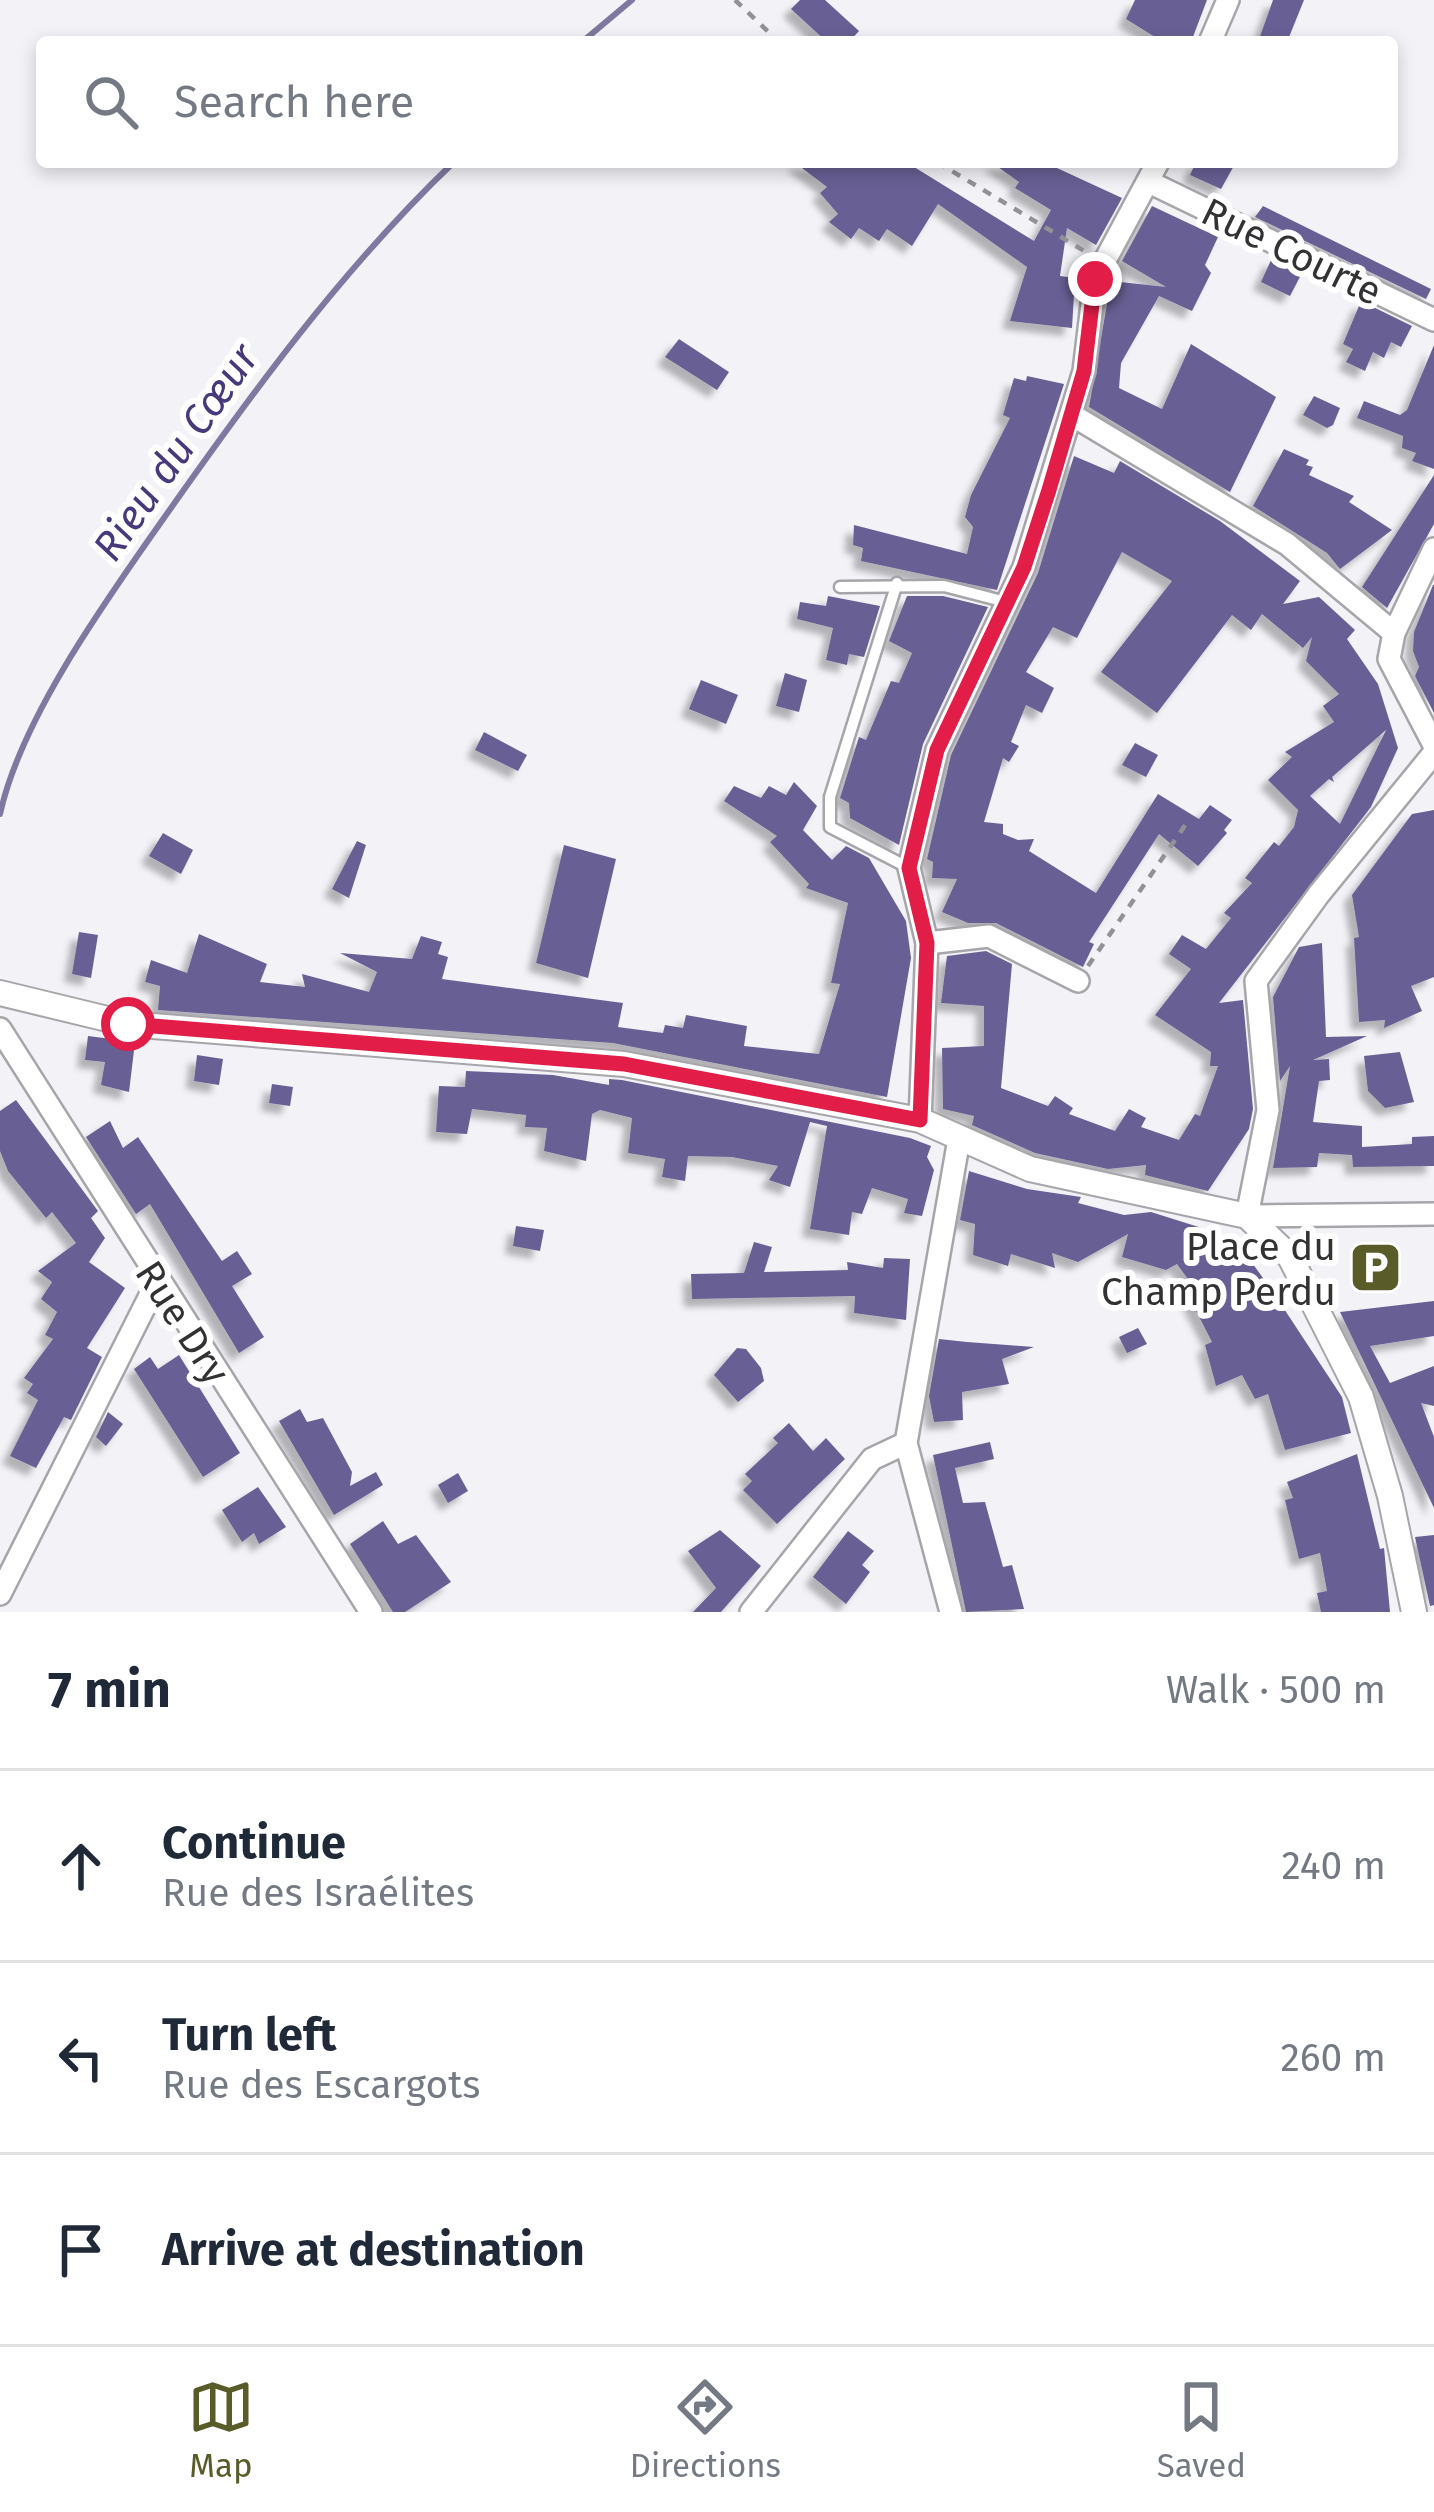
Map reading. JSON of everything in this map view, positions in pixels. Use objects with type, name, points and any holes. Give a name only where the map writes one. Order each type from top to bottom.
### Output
[{"type":"street","points":[[1213,36],[1228,0]]},
{"type":"street","points":[[920,1120],[927,943],[909,868],[937,750],[1024,567],[1072,415],[1102,262],[1154,172]]},
{"type":"street","name":"Rue Courte","points":[[1154,172],[1434,320]]},
{"type":"street","points":[[1072,415],[1287,544],[1394,633]]},
{"type":"street","points":[[1247,1216],[1268,1110],[1256,982],[1434,749],[1389,659],[1394,633],[1434,550]]},
{"type":"street","points":[[927,943],[989,936],[1078,981]]},
{"type":"street","points":[[0,993],[128,1024],[624,1064],[920,1120],[1030,1169],[1247,1216],[1434,1214]]},
{"type":"street","name":"Rue Dry","points":[[0,1029],[370,1612]]},
{"type":"street","points":[[951,1612],[906,1443],[958,1139]]},
{"type":"street","points":[[1247,1216],[1290,1257],[1361,1397],[1390,1496],[1414,1612]]},
{"type":"street","points":[[0,1594],[158,1282]]},
{"type":"street","points":[[751,1612],[872,1459],[906,1443]]},
{"type":"lane","points":[[898,584],[830,797],[830,827],[909,868]]},
{"type":"lane","points":[[840,586],[944,586],[1006,602]]},
{"type":"path","points":[[735,0],[773,36]]},
{"type":"path","points":[[947,168],[1102,262]]},
{"type":"path","points":[[1078,981],[1186,824]]},
{"type":"building","points":[[800,0],[825,0],[859,31],[854,36],[820,36],[791,9]]},
{"type":"building","points":[[1135,0],[1207,0],[1193,36],[1153,36],[1126,19]]},
{"type":"building","points":[[1273,0],[1304,0],[1289,36],[1260,36]]},
{"type":"building","points":[[802,168],[916,168],[1034,241],[1051,210],[1015,188],[1019,182],[999,168],[1057,168],[1122,198],[1096,245],[1067,228],[1060,276],[1075,278],[1072,328],[1010,321],[1027,267],[938,204],[912,246],[887,229],[879,241],[859,228],[851,239],[829,222],[838,214],[820,193],[827,187]]},
{"type":"building","points":[[1193,168],[1233,168],[1221,189],[1190,175]]},
{"type":"building","points":[[1152,206],[1218,237],[1205,265],[1211,273],[1192,311],[1159,296],[1121,363],[1119,388],[1162,409],[1191,344],[1276,397],[1230,492],[1089,407],[1111,281],[1166,287],[1122,261]]},
{"type":"building","points":[[1263,206],[1431,289],[1426,299],[1255,217]]},
{"type":"building","points":[[1272,258],[1302,273],[1290,296],[1261,282]]},
{"type":"building","points":[[1361,301],[1412,326],[1401,347],[1391,342],[1384,358],[1373,352],[1365,371],[1346,362],[1353,349],[1343,344]]},
{"type":"building","points":[[679,339],[729,372],[717,390],[665,357]]},
{"type":"building","points":[[1434,345],[1434,469],[1412,461],[1416,453],[1402,448],[1403,436],[1357,418],[1364,401],[1400,415],[1407,410]]},
{"type":"building","points":[[1027,376],[1064,384],[997,590],[861,561],[863,548],[853,545],[854,525],[967,554],[973,527],[965,517],[971,495],[1010,418],[1003,415],[1014,378],[1026,381]]},
{"type":"building","points":[[1314,396],[1340,408],[1333,425],[1327,428],[1303,415]]},
{"type":"building","points":[[1284,449],[1309,460],[1306,465],[1313,467],[1309,475],[1354,496],[1349,502],[1392,530],[1340,569],[1327,553],[1253,506]]},
{"type":"building","points":[[1074,456],[1114,473],[1120,461],[1220,521],[1300,581],[1283,604],[1319,597],[1355,630],[1347,639],[1378,684],[1398,748],[1371,807],[1219,1003],[1243,1000],[1253,1109],[1249,1129],[1208,1191],[1145,1175],[1146,1165],[1108,1169],[1035,1153],[972,1125],[974,1116],[943,1109],[942,1048],[984,1046],[984,1006],[941,1003],[947,956],[986,951],[1012,964],[1001,1088],[1048,1106],[1055,1096],[1073,1108],[1069,1114],[1115,1131],[1129,1109],[1146,1118],[1141,1127],[1179,1140],[1195,1114],[1200,1116],[1218,1066],[1210,1066],[1211,1052],[1155,1015],[1191,969],[1169,954],[1182,935],[1206,949],[1231,918],[1224,913],[1252,883],[1245,878],[1274,842],[1279,846],[1294,827],[1298,810],[1268,780],[1292,757],[1285,752],[1334,722],[1323,706],[1339,694],[1306,661],[1312,637],[1303,648],[1262,614],[1251,630],[1232,615],[1157,713],[1101,672],[1172,581],[1122,552],[1077,638],[1053,627],[1026,672],[1054,688],[1042,713],[1026,705],[1011,742],[1019,746],[1009,762],[1003,758],[984,822],[1003,824],[1003,834],[1018,840],[1034,839],[1029,851],[1096,893],[1158,794],[1199,819],[1210,805],[1232,820],[1224,830],[1227,833],[1198,866],[1159,834],[1089,942],[1094,944],[1083,967],[996,923],[968,923],[942,912],[957,879],[932,878],[933,862],[927,859],[951,755],[1038,573]],"holes":[[[1386,730],[1340,824],[1310,796],[1329,779],[1334,782],[1332,777]]]},
{"type":"building","points":[[1434,475],[1434,524],[1387,608],[1362,587]]},
{"type":"building","points":[[1433,585],[1434,713],[1415,676],[1419,667],[1413,651],[1414,632]]},
{"type":"building","points":[[828,596],[880,606],[864,657],[849,654],[847,665],[826,660],[833,628],[797,619],[800,602],[826,606]]},
{"type":"building","points":[[907,596],[943,596],[988,607],[923,744],[899,845],[850,818],[849,803],[840,798],[859,737],[866,740],[891,681],[899,683],[912,653],[889,641]]},
{"type":"building","points":[[785,673],[807,680],[799,712],[776,706]]},
{"type":"building","points":[[701,680],[738,695],[726,724],[689,709]]},
{"type":"building","points":[[484,732],[527,755],[518,771],[475,750]]},
{"type":"building","points":[[1135,743],[1158,755],[1146,777],[1122,765]]},
{"type":"building","points":[[794,782],[817,806],[803,830],[832,860],[846,846],[869,858],[906,921],[911,958],[887,1097],[613,1043],[158,1010],[160,986],[145,982],[151,960],[187,973],[199,934],[267,964],[260,982],[305,987],[302,974],[369,992],[377,972],[340,953],[412,959],[421,936],[442,942],[438,954],[448,957],[442,979],[623,1003],[618,1027],[663,1033],[665,1025],[683,1028],[686,1015],[747,1026],[744,1046],[819,1054],[840,984],[831,983],[848,903],[806,888],[809,884],[770,842],[777,836],[724,801],[734,786],[761,798],[769,786],[786,795]]},
{"type":"building","points":[[1434,810],[1434,977],[1411,986],[1422,1011],[1384,1028],[1385,1020],[1359,1022],[1354,938],[1359,937],[1352,895],[1412,814]]},
{"type":"building","points":[[163,833],[193,850],[181,874],[149,856]]},
{"type":"building","points":[[357,841],[366,845],[349,898],[332,889]]},
{"type":"building","points":[[564,845],[616,859],[588,978],[536,963]]},
{"type":"building","points":[[79,932],[98,935],[91,978],[72,974]]},
{"type":"building","points":[[1322,943],[1326,1037],[1367,1036],[1313,1060],[1329,1059],[1330,1080],[1319,1081],[1313,1122],[1362,1126],[1362,1147],[1412,1144],[1412,1137],[1434,1136],[1434,1166],[1353,1167],[1352,1155],[1319,1153],[1317,1167],[1273,1168],[1290,1066],[1280,1081],[1273,997],[1299,947]]},
{"type":"building","points":[[88,1036],[135,1042],[129,1092],[101,1085],[105,1062],[85,1060]]},
{"type":"building","points":[[1400,1052],[1414,1102],[1385,1108],[1368,1091],[1364,1056]]},
{"type":"building","points":[[197,1055],[223,1059],[219,1085],[194,1081]]},
{"type":"building","points":[[466,1071],[553,1075],[609,1085],[609,1079],[622,1080],[910,1138],[931,1146],[927,1157],[934,1170],[922,1216],[904,1213],[908,1199],[872,1188],[862,1214],[852,1212],[849,1235],[810,1229],[827,1126],[810,1122],[790,1187],[769,1180],[778,1166],[732,1157],[688,1156],[685,1181],[662,1177],[665,1159],[628,1153],[632,1118],[600,1110],[592,1114],[586,1161],[544,1151],[547,1128],[525,1127],[526,1115],[472,1109],[467,1134],[436,1132],[439,1086],[465,1087]]},
{"type":"building","points":[[272,1084],[293,1087],[290,1106],[269,1103]]},
{"type":"building","points":[[16,1100],[98,1211],[91,1218],[105,1238],[89,1262],[125,1288],[87,1348],[102,1357],[71,1420],[64,1417],[36,1468],[10,1456],[38,1400],[27,1393],[33,1384],[24,1378],[53,1339],[45,1335],[57,1312],[41,1299],[52,1282],[38,1271],[76,1243],[52,1212],[46,1218],[8,1171],[0,1151],[0,1111]]},
{"type":"building","points":[[110,1121],[123,1148],[138,1137],[222,1261],[237,1251],[252,1274],[232,1286],[264,1337],[239,1353],[150,1204],[136,1214],[86,1137]]},
{"type":"building","points":[[969,1171],[1027,1189],[1081,1197],[1078,1203],[1124,1215],[1151,1212],[1205,1229],[1250,1260],[1271,1289],[1342,1397],[1351,1433],[1285,1450],[1268,1394],[1255,1399],[1242,1375],[1216,1386],[1205,1345],[1212,1342],[1191,1301],[1195,1289],[1177,1264],[1166,1270],[1122,1257],[1128,1234],[1078,1262],[1052,1253],[1055,1268],[1011,1254],[1008,1266],[973,1255],[975,1224],[960,1220]]},
{"type":"building","points":[[516,1226],[544,1230],[540,1251],[513,1246]]},
{"type":"building","points":[[754,1242],[772,1247],[764,1272],[848,1270],[847,1262],[883,1268],[884,1258],[910,1259],[906,1320],[854,1313],[855,1296],[692,1299],[691,1274],[744,1273]]},
{"type":"building","points":[[1434,1301],[1434,1336],[1370,1346],[1390,1383],[1434,1366],[1434,1406],[1421,1403],[1434,1437],[1434,1508],[1340,1312]]},
{"type":"building","points":[[1138,1328],[1147,1344],[1127,1353],[1119,1337]]},
{"type":"building","points":[[939,1339],[1034,1347],[1002,1359],[1009,1384],[962,1392],[963,1420],[934,1422],[929,1396]]},
{"type":"building","points":[[737,1348],[746,1349],[761,1368],[764,1381],[738,1402],[714,1375]]},
{"type":"building","points":[[179,1355],[240,1453],[203,1477],[134,1369],[150,1357],[158,1369]]},
{"type":"building","points":[[300,1409],[307,1422],[323,1418],[352,1472],[350,1486],[376,1472],[383,1485],[334,1515],[279,1421]]},
{"type":"building","points":[[108,1412],[123,1424],[106,1446],[96,1437]]},
{"type":"building","points":[[789,1423],[813,1451],[826,1438],[845,1459],[777,1524],[743,1490],[752,1481],[745,1474],[778,1443],[773,1438]]},
{"type":"building","points":[[990,1442],[994,1459],[955,1468],[963,1503],[985,1502],[1003,1567],[1012,1565],[1024,1609],[966,1612],[933,1455]]},
{"type":"building","points":[[1357,1454],[1380,1549],[1384,1548],[1390,1612],[1321,1612],[1317,1593],[1327,1591],[1320,1553],[1299,1559],[1285,1500],[1293,1498],[1287,1482]]},
{"type":"building","points":[[458,1473],[468,1491],[448,1503],[438,1485]]},
{"type":"building","points":[[258,1487],[286,1527],[259,1544],[254,1533],[242,1542],[222,1510]]},
{"type":"building","points":[[383,1521],[398,1544],[416,1535],[451,1582],[405,1612],[393,1612],[350,1544]]},
{"type":"building","points":[[720,1530],[761,1566],[721,1612],[693,1612],[716,1588],[688,1551]]},
{"type":"building","points":[[848,1531],[874,1551],[862,1565],[870,1572],[846,1604],[813,1577]]},
{"type":"building","points":[[1434,1535],[1434,1605],[1430,1606],[1415,1537]]},
{"type":"waterway","name":"Rieu du Cœur","points":[[589,36],[632,0]]},
{"type":"waterway","name":"Rieu du Cœur","points":[[0,814],[45,702],[137,556],[298,336],[372,247],[448,168]]},
{"type":"place","name":"Place du Champ Perdu","points":[[1375,1268]]},
{"type":"route","points":[[128,1024],[624,1064],[920,1120],[927,943],[909,868],[927,808],[937,750],[1024,567],[1049,490],[1084,371],[1095,279]]}]
